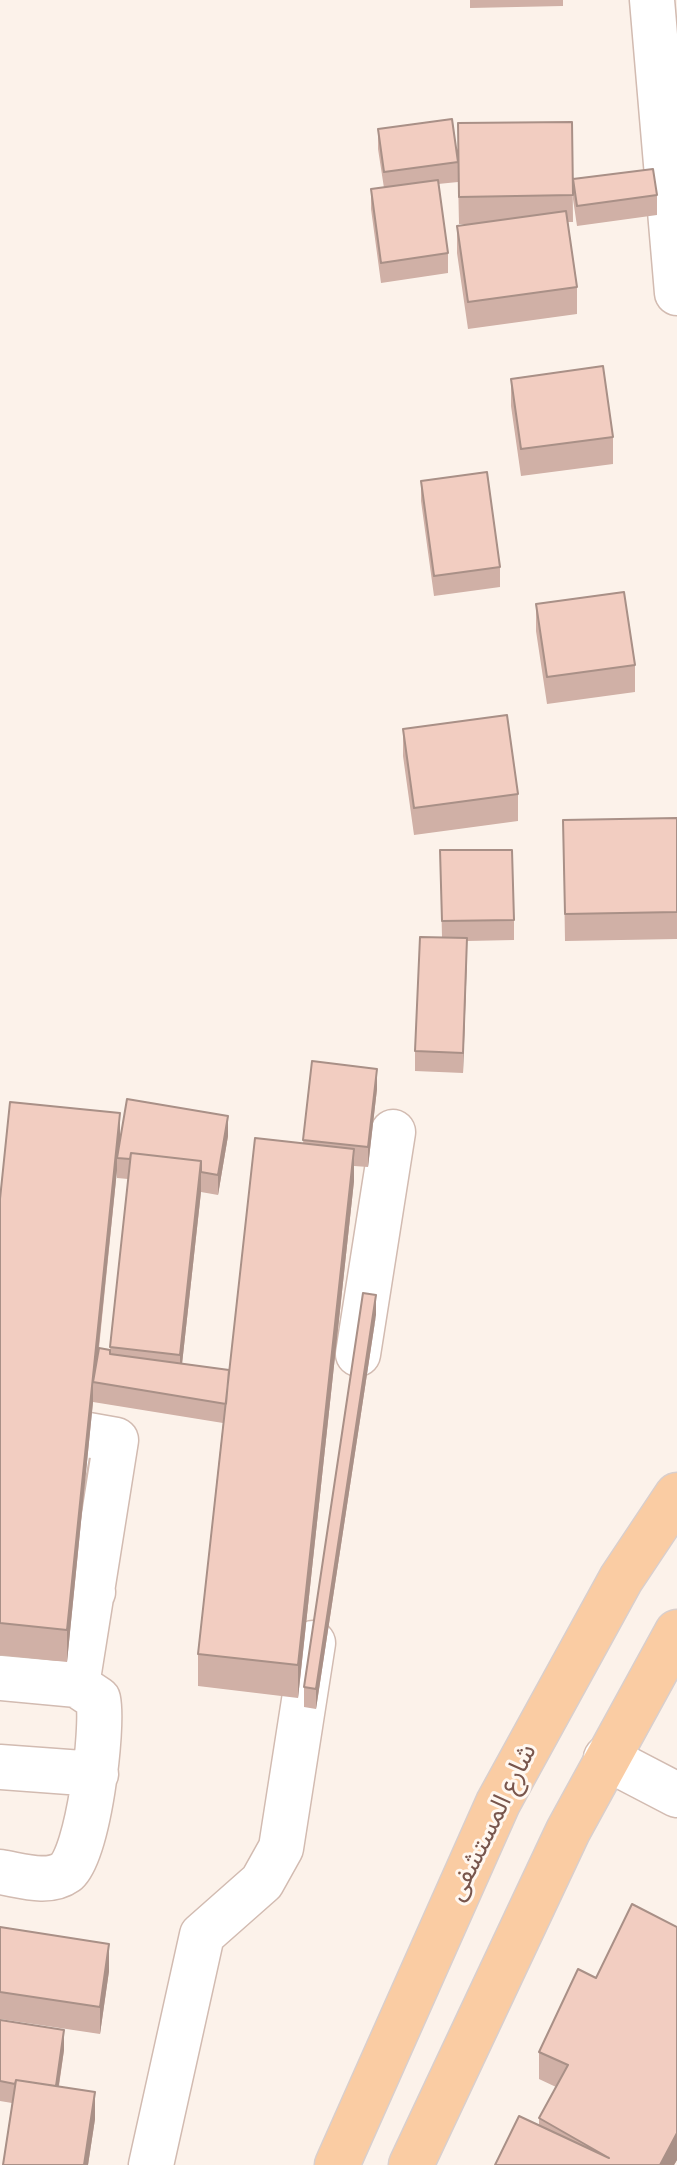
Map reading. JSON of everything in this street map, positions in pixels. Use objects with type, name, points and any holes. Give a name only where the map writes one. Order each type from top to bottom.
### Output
[{"type":"main road","name":"شارع المستشفى","points":[[337,2165],[498,1803],[621,1579],[677,1495]]},
{"type":"main road","points":[[411,2165],[568,1831],[677,1632]]},
{"type":"street","points":[[661,6],[677,293]]},
{"type":"street","points":[[351,1397],[393,1132]]},
{"type":"street","points":[[77,1685],[93,1592]]},
{"type":"street","points":[[151,2165],[202,1935],[262,1882],[281,1848],[320,1599]]},
{"type":"street","points":[[0,1678],[77,1685],[98,1699],[101,1712],[96,1774],[77,1856],[68,1871],[49,1879],[0,1872]]},
{"type":"street","points":[[606,1758],[677,1795]]},
{"type":"street","points":[[0,1767],[96,1774]]},
{"type":"building","points":[[452,119],[458,162],[384,172],[378,129]]},
{"type":"building","points":[[572,122],[573,195],[459,197],[458,123]]},
{"type":"building","points":[[653,169],[657,195],[577,206],[573,179]]},
{"type":"building","points":[[438,180],[448,253],[381,263],[371,189]]},
{"type":"building","points":[[566,211],[577,287],[468,302],[457,226]]},
{"type":"building","points":[[603,366],[613,437],[521,449],[511,379]]},
{"type":"building","points":[[487,472],[500,567],[434,576],[421,481]]},
{"type":"building","points":[[624,592],[635,665],[547,677],[536,604]]},
{"type":"building","points":[[507,715],[518,794],[414,808],[403,729]]},
{"type":"building","points":[[677,818],[677,912],[565,914],[563,820]]},
{"type":"building","points":[[440,850],[512,850],[514,920],[442,921]]},
{"type":"building","points":[[420,937],[467,938],[463,1053],[415,1051]]},
{"type":"building","points":[[312,1061],[377,1069],[368,1147],[303,1140]]},
{"type":"building","points":[[127,1099],[228,1116],[218,1175],[201,1172],[201,1161],[131,1153],[130,1159],[117,1158]]},
{"type":"building","points":[[10,1102],[120,1113],[67,1630],[0,1623],[0,1199]]},
{"type":"building","points":[[255,1138],[354,1149],[298,1665],[198,1654]]},
{"type":"building","points":[[131,1153],[201,1161],[180,1355],[110,1347]]},
{"type":"building","points":[[363,1293],[376,1295],[316,1689],[304,1687]]},
{"type":"building","points":[[99,1348],[110,1350],[110,1354],[229,1370],[226,1404],[93,1382]]},
{"type":"building","points":[[632,1904],[677,1927],[677,2133],[660,2165],[495,2165],[519,2116],[609,2158],[539,2118],[568,2065],[539,2052],[578,1969],[596,1978]]},
{"type":"building","points":[[0,1927],[109,1944],[100,2007],[0,1992]]},
{"type":"building","points":[[0,2020],[64,2030],[56,2086],[16,2080],[15,2084],[0,2081]]},
{"type":"building","points":[[16,2080],[95,2092],[84,2165],[3,2165]]}]
